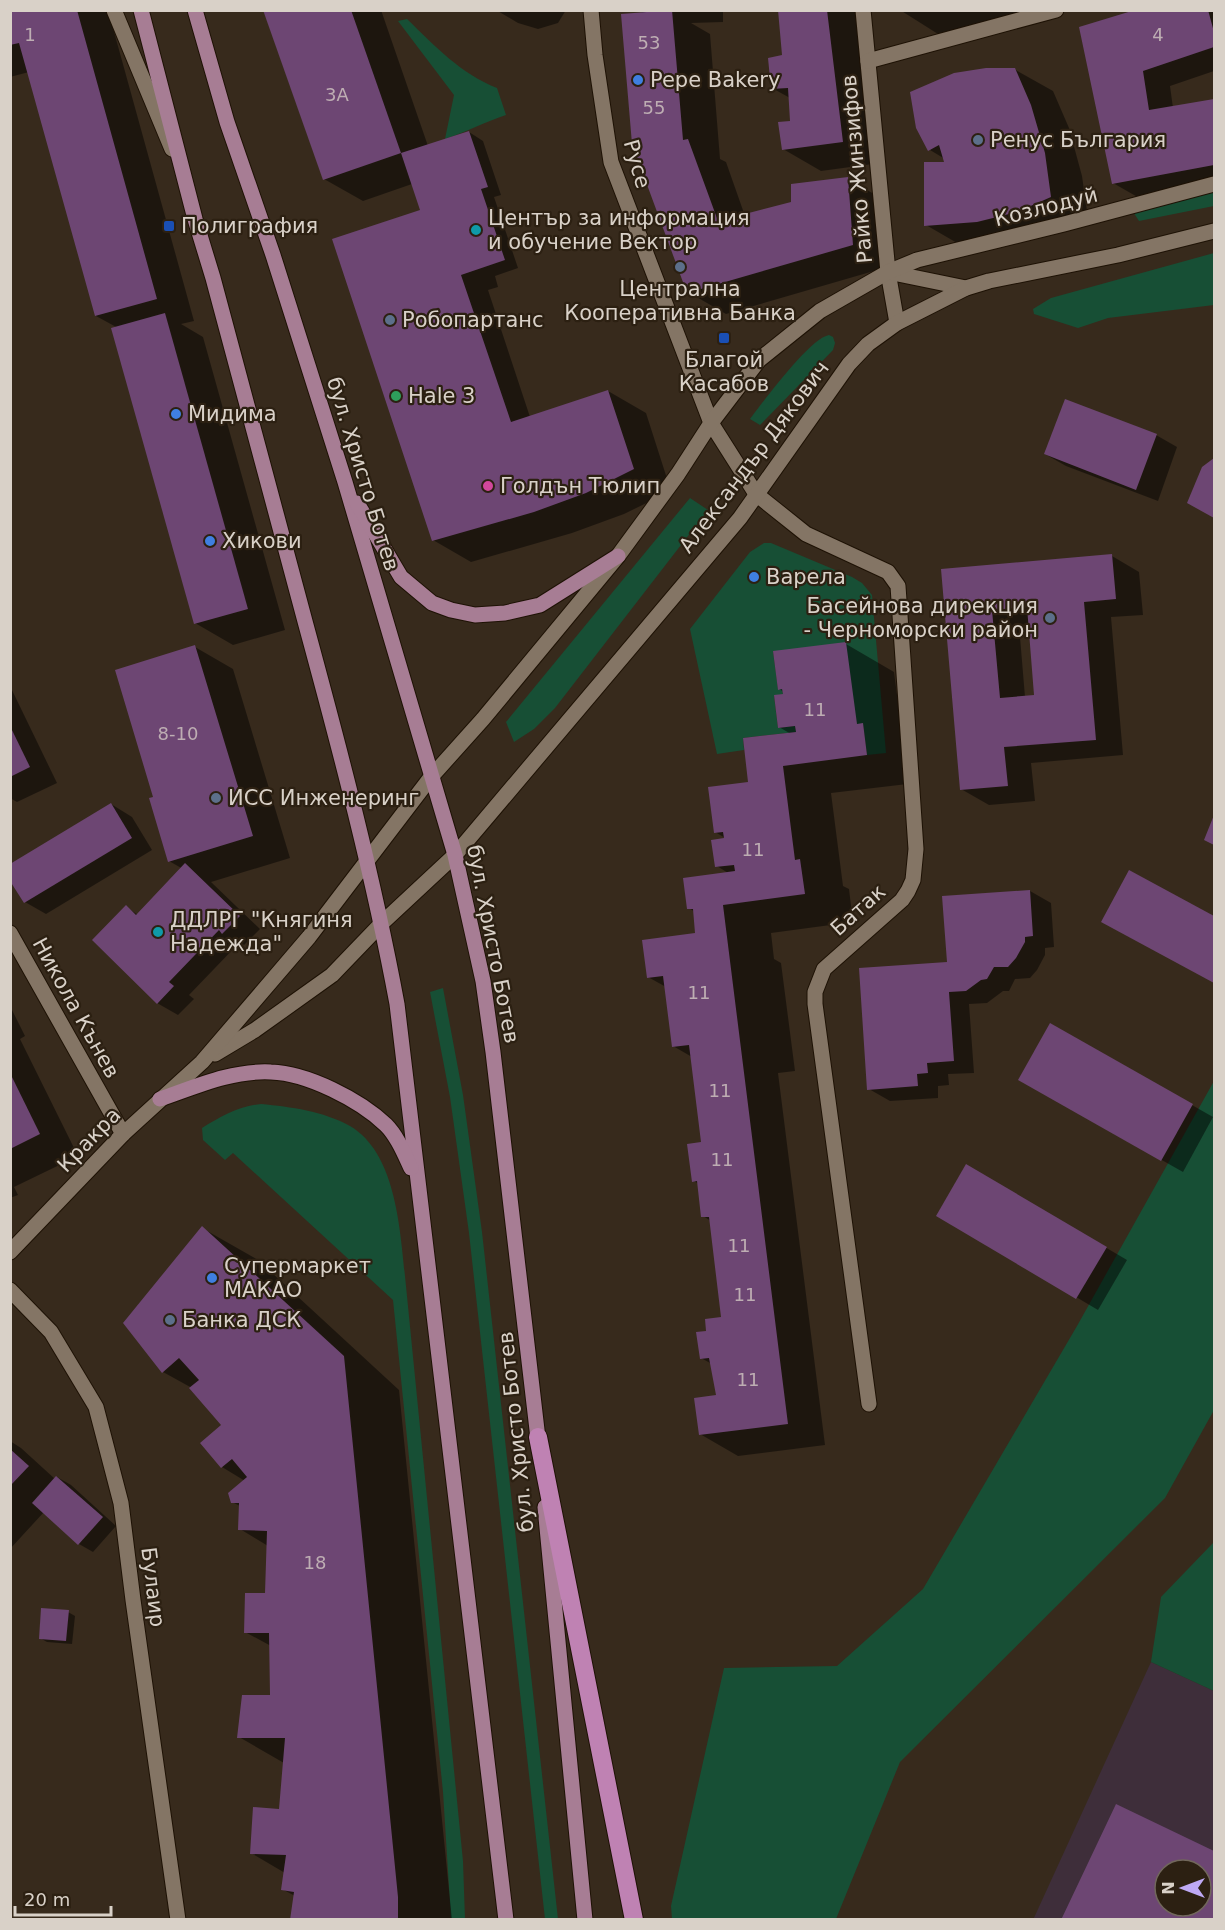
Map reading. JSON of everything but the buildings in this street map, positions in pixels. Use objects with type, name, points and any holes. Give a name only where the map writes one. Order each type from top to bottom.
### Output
[{"type":"highway","points":[[538,1437],[634,1920]]},
{"type":"main road","points":[[141,10],[182,172],[213,279],[368,861],[382,923],[397,1004],[506,1920]]},
{"type":"main road","name":"бул. Христо Ботев","points":[[195,10],[227,122],[345,482],[455,855],[481,970],[494,1052],[538,1437],[585,1920]]},
{"type":"main road","points":[[345,482],[401,577],[432,603],[451,610],[475,615],[505,613],[540,605],[618,556]]},
{"type":"main road","points":[[160,1099],[227,1076],[271,1072],[305,1077],[357,1103],[386,1125],[402,1148],[418,1187]]},
{"type":"street","points":[[114,10],[182,172]]},
{"type":"street","name":"Русе","points":[[591,10],[595,55],[611,162],[711,423]]},
{"type":"street","name":"Райко Жинзифов","points":[[863,10],[888,272],[897,323]]},
{"type":"street","points":[[868,61],[1056,10]]},
{"type":"street","name":"Козлодуй","points":[[888,272],[917,260],[1215,184]]},
{"type":"street","name":"Александър Дякович","points":[[382,923],[455,855],[740,518],[849,364],[868,344],[897,323],[966,288],[1215,231]]},
{"type":"street","points":[[368,861],[431,777],[505,693],[618,556],[678,474],[711,423],[759,360],[820,311],[888,272],[966,288]]},
{"type":"street","name":"Батак","points":[[711,423],[756,494],[806,534],[888,572],[898,586],[916,849],[913,880],[902,900],[825,969],[819,980],[815,1004],[870,1404]]},
{"type":"street","name":"Кракра","points":[[10,1252],[123,1134],[202,1062],[309,937],[368,861]]},
{"type":"street","name":"Кракра","points":[[202,1062],[255,1030],[332,975],[382,923]]},
{"type":"street","name":"Никола Кънев","points":[[10,933],[123,1134]]},
{"type":"street","name":"Булаир","points":[[10,1290],[51,1332],[96,1407],[102,1428],[121,1503],[178,1920]]},
{"type":"shaded area","points":[[1151,1662],[1214,1691],[1214,1919],[1033,1920]]},
{"type":"green space","points":[[407,19],[460,67],[497,88],[506,115],[445,139],[454,95],[398,21]]},
{"type":"green space","points":[[1214,184],[1214,206],[1139,221],[1130,207]]},
{"type":"green space","points":[[1214,253],[1214,305],[1108,318],[1078,328],[1034,314],[1033,309],[1051,298]]},
{"type":"green space","points":[[829,335],[833,337],[835,343],[833,350],[760,425],[750,419],[799,358],[810,347]]},
{"type":"green space","points":[[690,498],[708,510],[555,708],[534,729],[514,742],[506,722]]},
{"type":"green space","points":[[764,543],[771,543],[852,577],[862,583],[872,595],[886,753],[867,755],[863,724],[857,724],[773,651],[778,689],[782,689],[783,694],[774,696],[778,728],[795,726],[796,732],[743,738],[744,750],[717,754],[690,629],[750,552]]},
{"type":"green space","points":[[443,988],[463,1095],[482,1232],[558,1919],[545,1919],[469,1233],[450,1097],[430,992]]},
{"type":"green space","points":[[1214,1081],[1214,1410],[1165,1498],[900,1762],[836,1919],[672,1919],[671,1906],[724,1668],[837,1666],[923,1589],[1077,1326]]},
{"type":"green space","points":[[261,1104],[318,1113],[350,1126],[365,1138],[377,1154],[393,1194],[398,1215],[405,1276],[463,1861],[465,1919],[451,1919],[443,1792],[393,1300],[233,1153],[225,1160],[203,1140],[202,1128],[237,1110]]},
{"type":"green space","points":[[1214,1542],[1214,1691],[1151,1662],[1161,1597]]},
{"type":"place","name":"Pepe Bakery","points":[[638,80]]},
{"type":"place","name":"Ренус България","points":[[978,140]]},
{"type":"place","name":"Полиграфия","points":[[169,226]]},
{"type":"place","name":"Център за информация и обучение Вектор","points":[[476,230]]},
{"type":"place","name":"Централна Кооперативна Банка","points":[[680,267]]},
{"type":"place","name":"Робопартанс","points":[[390,320]]},
{"type":"place","name":"Благой Касабов","points":[[724,338]]},
{"type":"place","name":"Hale 3","points":[[396,396]]},
{"type":"place","name":"Мидима","points":[[176,414]]},
{"type":"place","name":"Голдън Тюлип","points":[[488,486]]},
{"type":"place","name":"Хикови","points":[[210,541]]},
{"type":"place","name":"Варела","points":[[754,577]]},
{"type":"place","name":"Басейнова дирекция - Черноморски район","points":[[1050,618]]},
{"type":"place","name":"ИСС Инженеринг","points":[[216,798]]},
{"type":"place","name":"ДДЛРГ \"Княгиня Надежда\"","points":[[158,932]]},
{"type":"place","name":"Супермаркет МАКАО","points":[[212,1278]]},
{"type":"place","name":"Банка ДСК","points":[[170,1320]]}]
